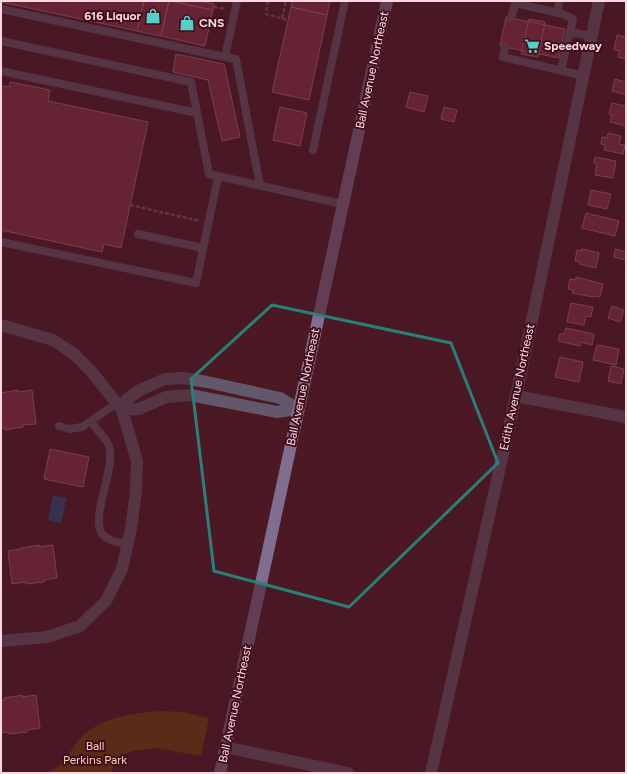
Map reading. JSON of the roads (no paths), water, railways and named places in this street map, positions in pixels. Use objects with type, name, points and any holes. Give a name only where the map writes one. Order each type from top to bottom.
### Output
[{"type":"street","name":"Ball Avenue Northeast","points":[[220,773],[387,1]]},
{"type":"street","name":"Edith Avenue Northeast","points":[[431,773],[516,396],[599,1]]},
{"type":"street","points":[[1,325],[53,340],[74,354],[91,371],[119,407],[137,461],[136,491],[131,529],[122,569],[106,601],[80,626],[48,637],[1,640]]},
{"type":"street","points":[[119,407],[140,390],[165,379],[183,378],[280,398],[298,409]]},
{"type":"street","points":[[119,407],[140,409],[166,397],[190,395],[277,412],[298,409]]},
{"type":"street","points":[[516,396],[626,417]]},
{"type":"street","points":[[226,747],[348,773]]},
{"type":"lane","points":[[225,57],[237,1]]},
{"type":"lane","points":[[312,150],[345,1]]},
{"type":"lane","points":[[557,13],[559,1]]},
{"type":"lane","points":[[511,18],[515,2],[563,14],[573,19],[561,70]]},
{"type":"lane","points":[[1,9],[236,59],[260,186]]},
{"type":"lane","points":[[570,32],[592,36]]},
{"type":"lane","points":[[1,41],[191,82],[209,174],[342,204]]},
{"type":"lane","points":[[506,47],[503,57],[584,76]]},
{"type":"lane","points":[[1,71],[197,113]]},
{"type":"lane","points":[[1,242],[196,283],[218,177]]},
{"type":"lane","points":[[138,234],[203,248]]},
{"type":"lane","points":[[59,426],[69,429],[82,427],[119,407]]},
{"type":"lane","points":[[91,422],[109,446],[110,462],[99,523],[102,534],[112,541],[127,544]]},
{"type":"water","points":[[53,495],[67,498],[61,523],[48,520]]},
{"type":"place","name":"616 Liquor","points":[[153,16]]},
{"type":"place","name":"CNS","points":[[187,23]]},
{"type":"place","name":"Speedway","points":[[532,46]]},
{"type":"park label","name":"Ball Perkins Park","points":[[95,753]]}]
